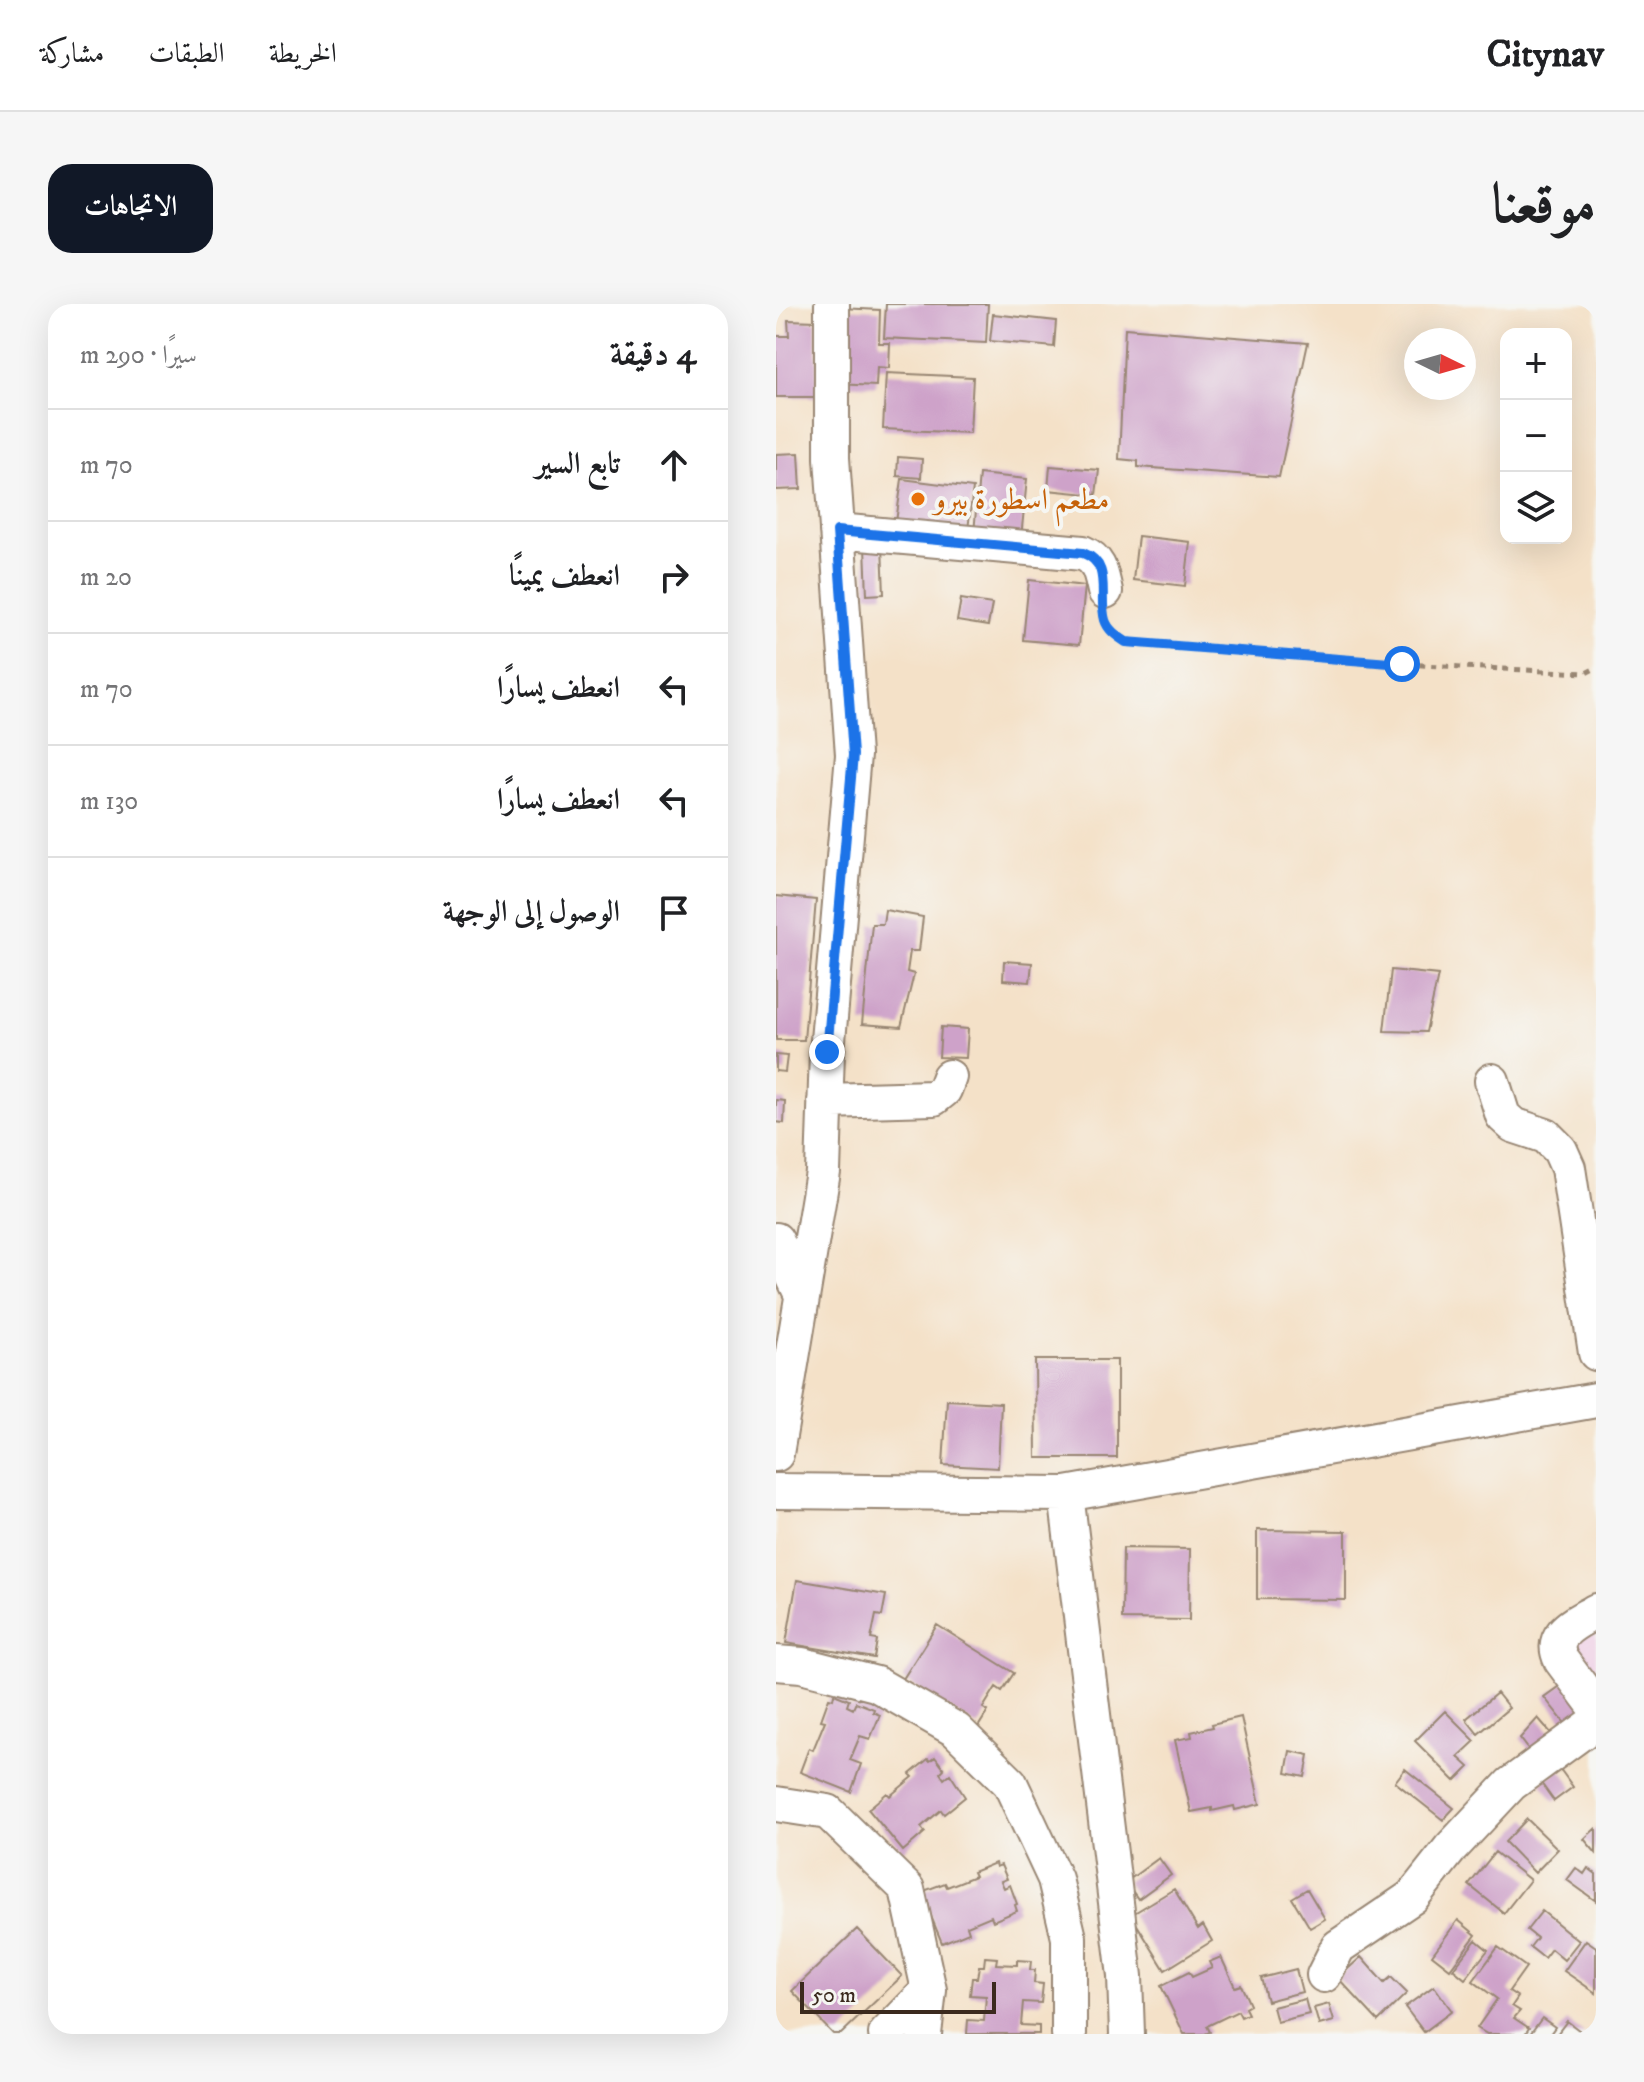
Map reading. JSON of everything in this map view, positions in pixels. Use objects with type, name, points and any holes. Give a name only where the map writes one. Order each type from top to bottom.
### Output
[{"type":"street","points":[[776,1454],[823,1172],[827,1052],[853,755],[832,458],[832,304]]},
{"type":"street","points":[[837,531],[1083,553],[1093,557],[1098,565],[1105,591]]},
{"type":"street","points":[[825,1101],[934,1098],[944,1090],[949,1077]]},
{"type":"street","points":[[1492,1081],[1503,1116],[1513,1125],[1546,1136],[1560,1150],[1568,1168],[1596,1353]]},
{"type":"street","points":[[776,1240],[802,1295]]},
{"type":"street","points":[[776,1491],[1066,1494],[1596,1400]]},
{"type":"street","points":[[1066,1494],[1125,1976],[1127,2034]]},
{"type":"street","points":[[1596,1611],[1567,1628],[1560,1634],[1557,1643],[1561,1660],[1596,1707]]},
{"type":"street","points":[[776,1663],[802,1665],[876,1684],[956,1730],[1010,1783],[1055,1879],[1069,1938],[1069,2034]]},
{"type":"street","points":[[1324,1975],[1338,1947],[1412,1897],[1450,1849],[1511,1784],[1596,1722]]},
{"type":"street","points":[[776,1804],[828,1812],[907,1889],[929,1990],[924,2034]]},
{"type":"street","points":[[886,2034],[929,1990]]},
{"type":"path","points":[[1105,591],[1105,619],[1113,633],[1126,642],[1402,664],[1586,673],[1596,668]]},
{"type":"shaded area","points":[[1596,1622],[1596,1680],[1566,1640]]},
{"type":"building","points":[[886,304],[988,304],[986,343],[884,338]]},
{"type":"building","points":[[841,308],[880,310],[879,343],[890,343],[889,368],[877,367],[876,386],[837,384]]},
{"type":"building","points":[[993,314],[1056,321],[1054,347],[990,341]]},
{"type":"building","points":[[788,320],[816,321],[817,397],[776,397],[776,336],[789,336]]},
{"type":"building","points":[[1125,328],[1308,343],[1279,477],[1138,467],[1138,461],[1119,459]]},
{"type":"building","points":[[886,373],[973,377],[970,433],[883,429]]},
{"type":"building","points":[[799,453],[801,489],[776,490],[776,454]]},
{"type":"building","points":[[898,457],[922,459],[921,478],[897,476]]},
{"type":"building","points":[[1050,466],[1099,470],[1096,495],[1048,490]]},
{"type":"building","points":[[979,474],[1027,479],[1021,538],[974,534]]},
{"type":"building","points":[[902,479],[973,488],[967,538],[895,529]]},
{"type":"building","points":[[1138,536],[1190,542],[1185,586],[1133,580]]},
{"type":"building","points":[[882,546],[884,594],[867,595],[865,547]]},
{"type":"building","points":[[1029,580],[1085,586],[1079,645],[1023,640]]},
{"type":"building","points":[[961,599],[992,604],[988,626],[957,621]]},
{"type":"building","points":[[776,896],[816,900],[804,1040],[776,1040]]},
{"type":"building","points":[[885,910],[923,917],[919,951],[910,951],[907,972],[914,974],[901,1027],[862,1024],[872,924],[883,924]]},
{"type":"building","points":[[1004,961],[1032,963],[1030,982],[1003,980]]},
{"type":"building","points":[[1391,970],[1438,975],[1426,1032],[1384,1031]]},
{"type":"building","points":[[941,1027],[968,1029],[966,1058],[939,1057]]},
{"type":"building","points":[[776,1055],[787,1056],[785,1072],[776,1071]]},
{"type":"building","points":[[776,1100],[785,1101],[784,1123],[776,1122]]},
{"type":"building","points":[[1035,1360],[1117,1360],[1117,1458],[1036,1458]]},
{"type":"building","points":[[947,1400],[1001,1403],[998,1468],[943,1465]]},
{"type":"building","points":[[1257,1530],[1346,1531],[1346,1600],[1257,1599]]},
{"type":"building","points":[[1123,1548],[1190,1549],[1189,1620],[1122,1619]]},
{"type":"building","points":[[797,1580],[886,1595],[882,1616],[876,1615],[871,1639],[877,1640],[874,1658],[786,1643]]},
{"type":"building","points":[[937,1625],[1014,1673],[1002,1691],[996,1687],[983,1708],[988,1711],[978,1727],[903,1679]]},
{"type":"building","points":[[1565,1682],[1587,1711],[1568,1727],[1544,1697]]},
{"type":"building","points":[[1497,1693],[1509,1708],[1478,1734],[1466,1719]]},
{"type":"building","points":[[834,1694],[849,1700],[847,1706],[853,1709],[856,1702],[874,1709],[873,1712],[880,1715],[870,1739],[860,1736],[850,1760],[861,1764],[851,1792],[800,1772],[809,1748],[813,1750],[825,1721],[821,1720],[829,1698],[833,1699]]},
{"type":"building","points":[[1445,1711],[1475,1741],[1458,1757],[1469,1767],[1455,1781],[1415,1741]]},
{"type":"building","points":[[1241,1717],[1260,1804],[1235,1810],[1234,1806],[1191,1812],[1175,1740],[1192,1737],[1191,1732],[1213,1727],[1212,1724]]},
{"type":"building","points":[[1538,1718],[1558,1741],[1536,1759],[1520,1738]]},
{"type":"building","points":[[1290,1751],[1309,1755],[1305,1777],[1286,1773]]},
{"type":"building","points":[[935,1757],[944,1769],[940,1773],[944,1779],[950,1774],[965,1797],[944,1814],[941,1810],[921,1827],[925,1832],[903,1851],[868,1809],[887,1793],[890,1796],[913,1777],[910,1774]]},
{"type":"building","points":[[1405,1769],[1454,1808],[1443,1820],[1395,1782]]},
{"type":"building","points":[[1560,1769],[1573,1787],[1554,1801],[1541,1783]]},
{"type":"building","points":[[1527,1819],[1558,1849],[1535,1873],[1505,1842]]},
{"type":"building","points":[[1596,1828],[1596,1853],[1584,1839]]},
{"type":"building","points":[[1495,1852],[1530,1880],[1504,1913],[1469,1885]]},
{"type":"building","points":[[1159,1858],[1171,1875],[1138,1899],[1126,1882]]},
{"type":"building","points":[[995,1863],[996,1867],[1001,1865],[1007,1879],[1001,1881],[1004,1888],[1010,1885],[1017,1911],[993,1921],[991,1916],[967,1926],[969,1932],[942,1943],[921,1892],[945,1883],[947,1887],[975,1876],[973,1872]]},
{"type":"building","points":[[1576,1868],[1584,1874],[1588,1868],[1596,1874],[1596,1901],[1567,1880]]},
{"type":"building","points":[[1174,1889],[1198,1929],[1203,1925],[1212,1941],[1165,1970],[1131,1915]]},
{"type":"building","points":[[1307,1889],[1325,1919],[1310,1928],[1292,1898]]},
{"type":"building","points":[[1542,1911],[1579,1941],[1564,1960],[1551,1949],[1544,1958],[1530,1947],[1537,1938],[1527,1930]]},
{"type":"building","points":[[1458,1920],[1476,1935],[1450,1969],[1432,1955]]},
{"type":"building","points":[[857,1929],[902,1976],[841,2034],[833,2034],[792,1991]]},
{"type":"building","points":[[1476,1940],[1488,1950],[1465,1979],[1453,1969]]},
{"type":"building","points":[[1586,1940],[1596,1947],[1596,1993],[1564,1971]]},
{"type":"building","points":[[1498,1947],[1526,1967],[1509,1991],[1518,1997],[1512,2006],[1520,2011],[1514,2018],[1529,2028],[1525,2034],[1487,2034],[1477,2028],[1497,1999],[1473,1981]]},
{"type":"building","points":[[985,1957],[997,1958],[996,1964],[1017,1965],[1017,1960],[1031,1961],[1030,1970],[1035,1970],[1034,1983],[1043,1984],[1041,2003],[1023,2002],[1021,2025],[1039,2026],[1039,2034],[967,2034],[968,2020],[984,2021],[986,1996],[970,1995],[972,1978],[977,1978],[979,1966],[984,1966]]},
{"type":"building","points":[[1221,1957],[1235,1987],[1241,1985],[1250,2005],[1245,2008],[1248,2014],[1241,2017],[1238,2011],[1207,2026],[1210,2032],[1205,2034],[1184,2034],[1161,1986],[1189,1972],[1192,1977],[1212,1968],[1209,1962]]},
{"type":"building","points":[[1361,1957],[1384,1983],[1391,1977],[1407,1993],[1378,2021],[1338,1978]]},
{"type":"building","points":[[1296,1969],[1302,1992],[1267,2001],[1261,1978]]},
{"type":"building","points":[[1434,1986],[1452,2011],[1424,2032],[1405,2007]]},
{"type":"building","points":[[1305,1999],[1309,2014],[1277,2022],[1273,2007]]},
{"type":"building","points":[[1329,2004],[1334,2021],[1319,2025],[1314,2008]]},
{"type":"building","points":[[1542,2018],[1555,2027],[1550,2034],[1530,2034]]},
{"type":"building","points":[[1567,2021],[1584,2034],[1557,2034]]},
{"type":"place","name":"مطعم اسطورة بيرو","points":[[918,499]]},
{"type":"route","points":[[827,1052],[853,755],[837,531],[1083,553],[1093,557],[1098,565],[1105,591],[1105,619],[1113,633],[1126,642],[1402,664]]}]
